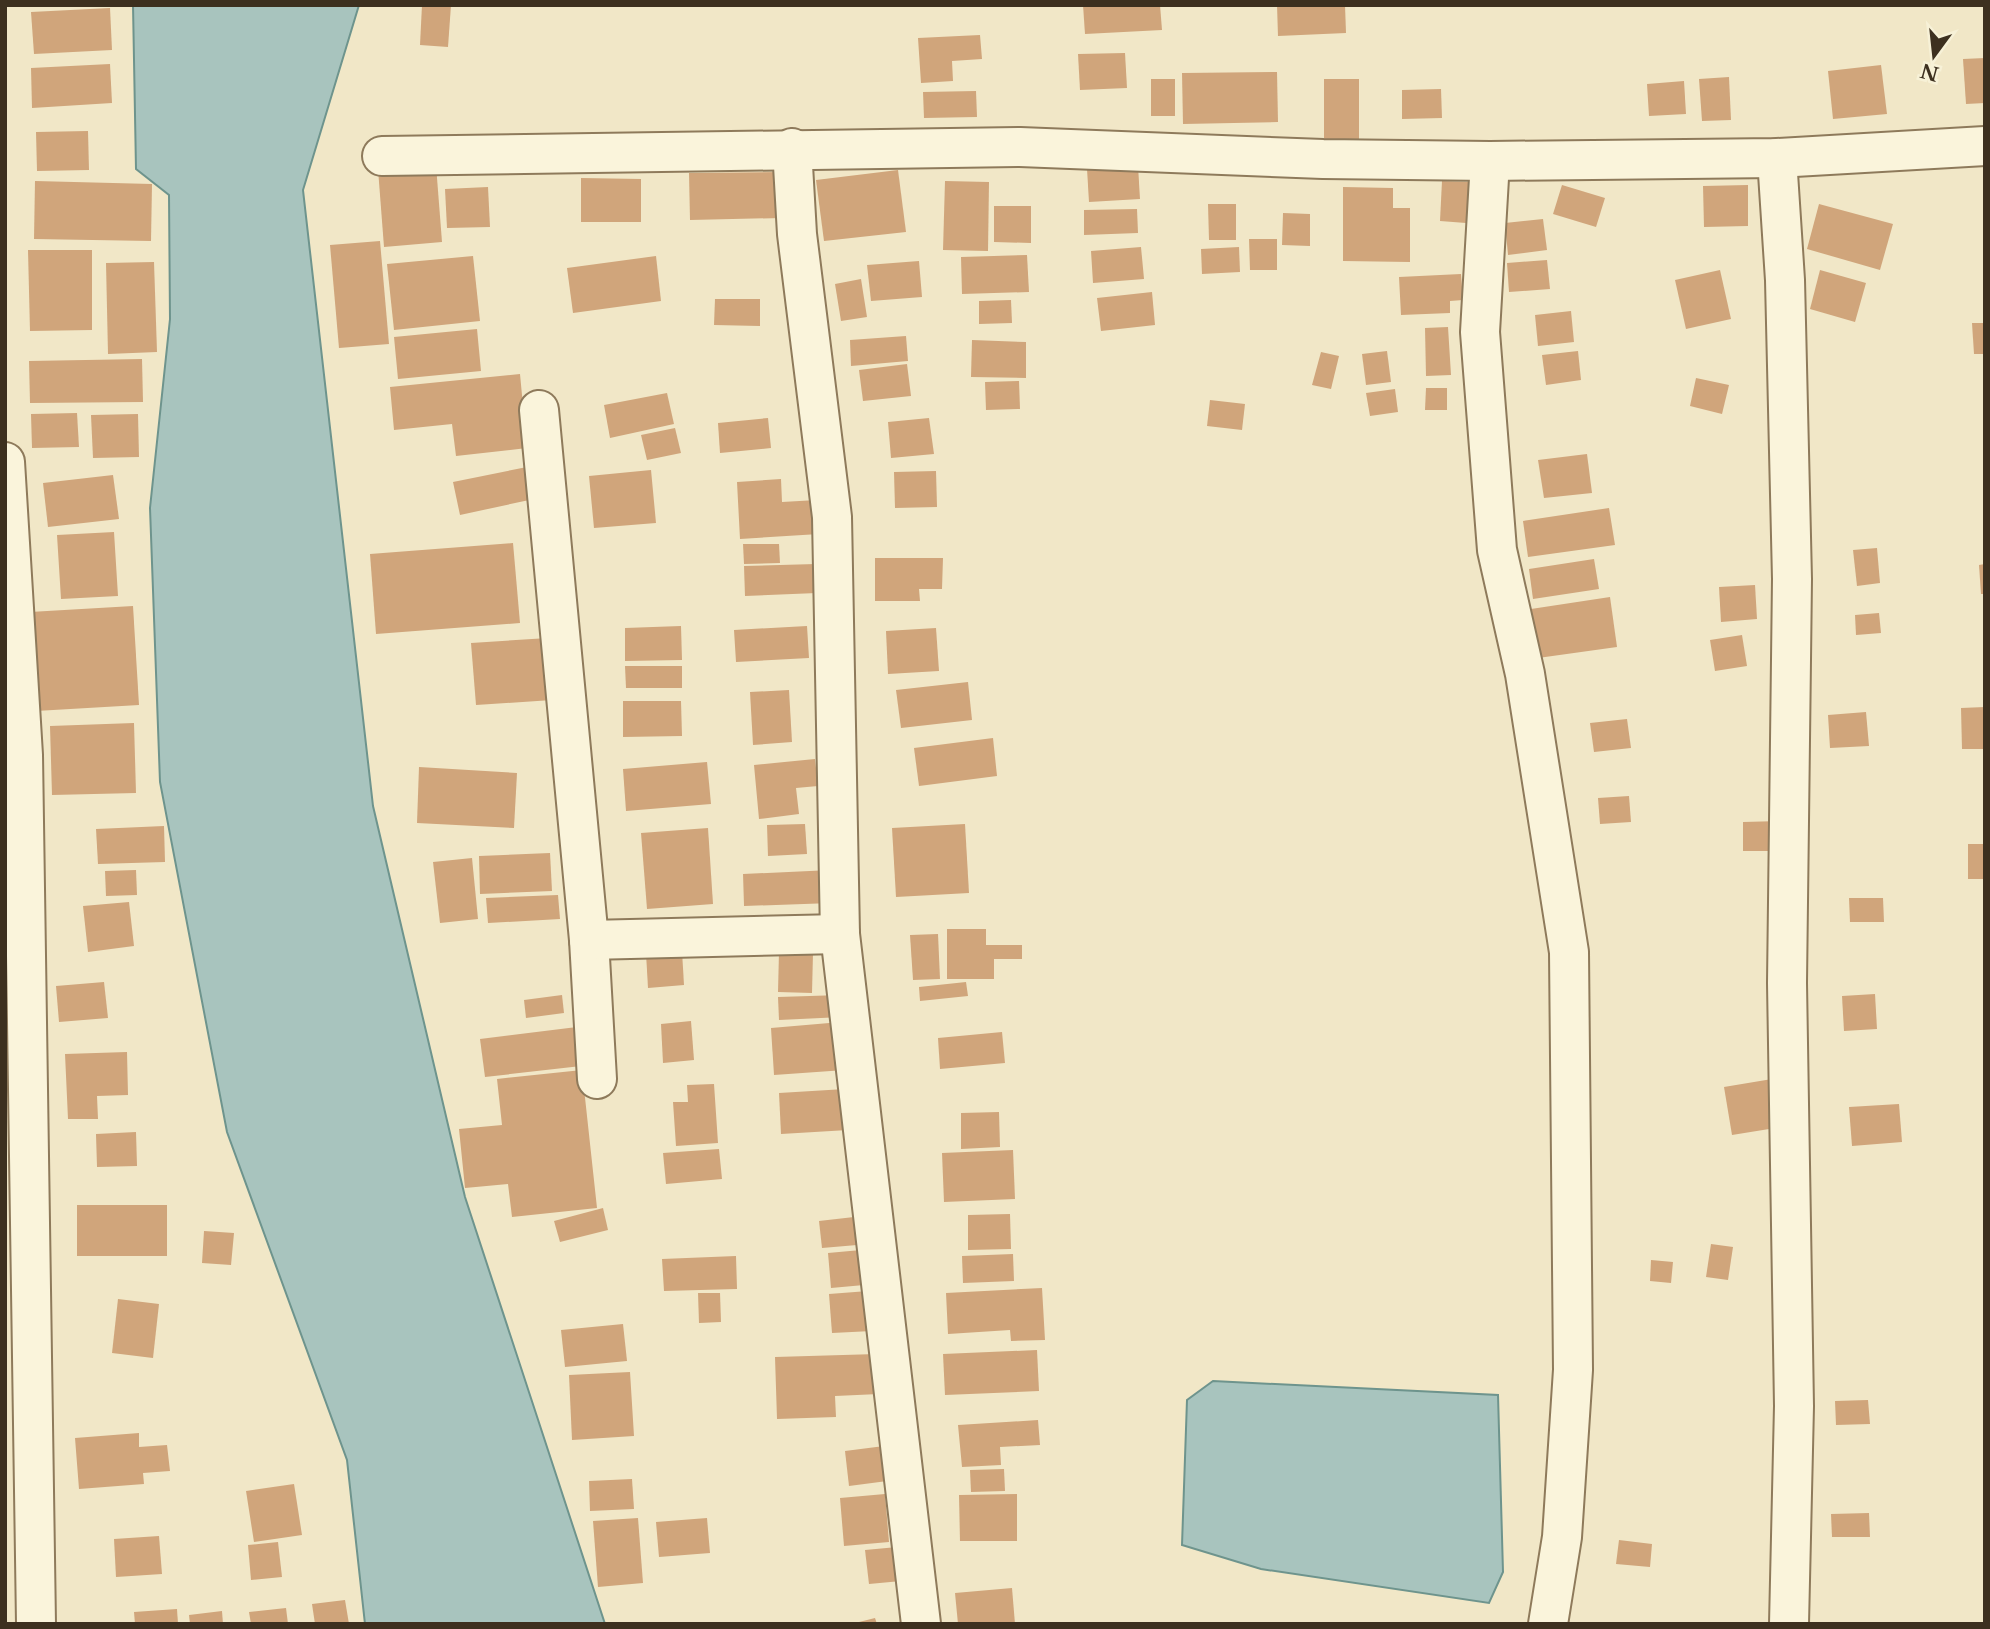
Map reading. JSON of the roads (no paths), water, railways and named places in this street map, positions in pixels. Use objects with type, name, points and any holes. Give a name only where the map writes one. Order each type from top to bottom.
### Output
[{"type":"street","points":[[382,156],[792,148],[1020,147],[1323,159],[1490,161],[1777,158],[1985,146]]},
{"type":"street","points":[[792,148],[797,234],[832,517],[840,934],[921,1624]]},
{"type":"street","points":[[1777,158],[1785,280],[1792,579],[1787,983],[1794,1406],[1789,1624]]},
{"type":"street","points":[[1490,161],[1480,332],[1497,550],[1525,674],[1569,952],[1573,1370],[1562,1537],[1548,1624]]},
{"type":"street","points":[[539,410],[589,940],[597,1079]]},
{"type":"street","points":[[5,462],[14,755],[19,1368],[37,1624]]},
{"type":"street","points":[[589,940],[840,934]]},
{"type":"water","points":[[133,5],[359,5],[303,190],[373,806],[465,1197],[605,1624],[365,1624],[347,1460],[227,1132],[160,782],[150,508],[170,319],[169,195],[136,169]]},
{"type":"water","points":[[1213,1381],[1498,1395],[1503,1572],[1489,1603],[1261,1569],[1182,1545],[1187,1400]]}]
